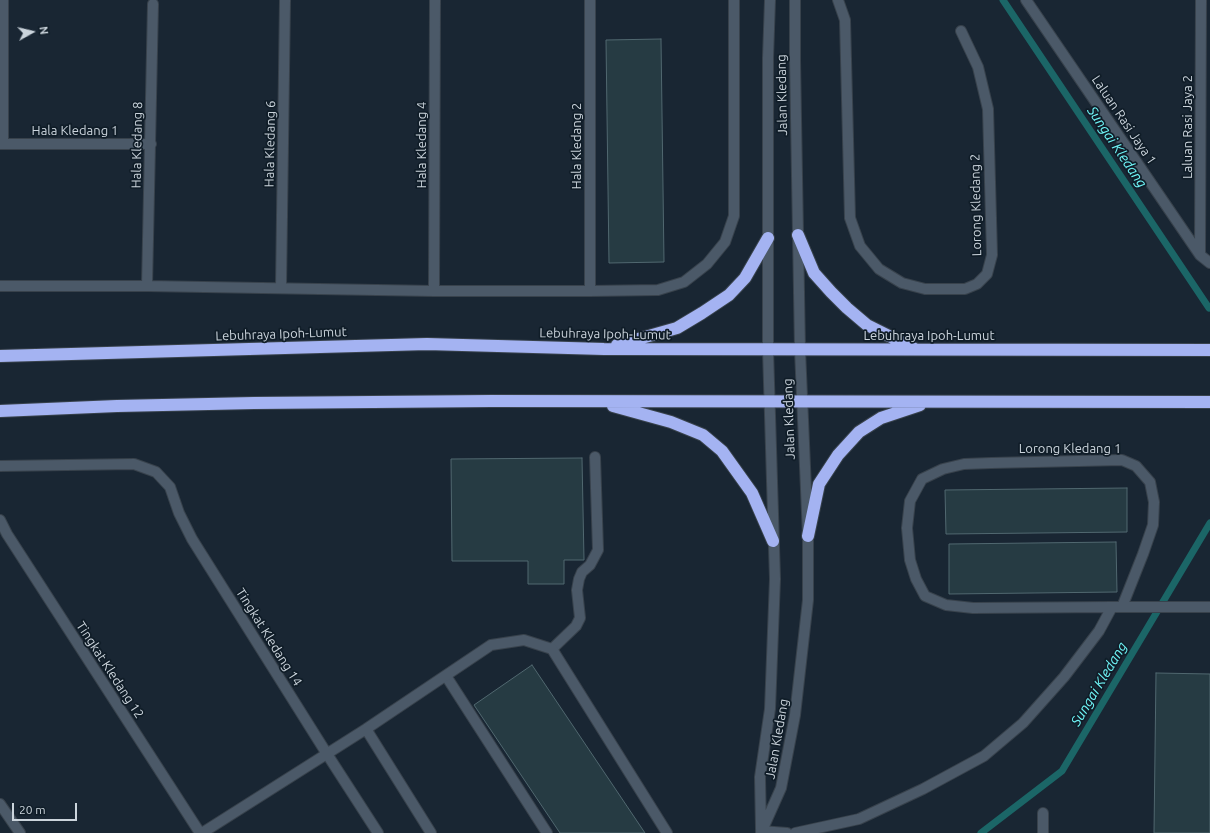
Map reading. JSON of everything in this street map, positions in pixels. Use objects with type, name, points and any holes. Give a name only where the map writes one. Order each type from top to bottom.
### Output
[{"type":"highway","points":[[798,235],[814,273],[831,292],[867,325],[917,350]]},
{"type":"highway","points":[[604,349],[677,328],[729,295],[745,278],[768,238]]},
{"type":"highway","name":"Lebuhraya Ipoh-Lumut","points":[[0,356],[427,344],[604,349],[1210,350]]},
{"type":"highway","points":[[0,411],[117,406],[254,403],[483,401],[1210,402]]},
{"type":"highway","points":[[598,402],[671,422],[703,435],[722,451],[752,493],[773,542]]},
{"type":"highway","points":[[808,536],[819,484],[838,454],[859,432],[881,418],[931,402]]},
{"type":"street","points":[[2,144],[3,0]]},
{"type":"street","name":"Hala Kledang 6","points":[[281,288],[284,0]]},
{"type":"street","name":"Hala Kledang 4","points":[[434,291],[435,0]]},
{"type":"street","name":"Hala Kledang 2","points":[[590,0],[590,291]]},
{"type":"street","points":[[0,286],[148,286],[434,291],[590,291],[658,290],[684,282],[707,264],[725,242],[734,216],[734,0]]},
{"type":"street","name":"Jalan Kledang","points":[[761,832],[760,778],[770,709],[775,579],[768,350],[768,58],[770,0]]},
{"type":"street","name":"Jalan Kledang","points":[[761,832],[782,788],[795,715],[808,600],[808,536],[800,350],[795,0]]},
{"type":"street","name":"Lorong Kledang 2","points":[[838,0],[845,20],[850,218],[860,246],[879,269],[902,283],[925,289],[965,289],[977,284],[987,274],[992,255],[988,110],[978,67],[961,31]]},
{"type":"street","name":"Laluan Rasi Jaya 1","points":[[1026,0],[1200,255]]},
{"type":"street","name":"Laluan Rasi Jaya 2","points":[[1200,255],[1206,67],[1202,0]]},
{"type":"street","name":"Hala Kledang 8","points":[[148,286],[153,4]]},
{"type":"street","name":"Hala Kledang 1","points":[[2,144],[150,144]]},
{"type":"street","points":[[1200,255],[1210,262]]},
{"type":"street","points":[[552,649],[576,626],[580,618],[577,590],[579,579],[582,572],[590,565],[598,550],[596,458]]},
{"type":"street","name":"Lorong Kledang 1","points":[[795,833],[859,819],[923,789],[984,756],[1023,723],[1064,677],[1117,607],[1143,554],[1153,525],[1154,502],[1150,482],[1136,466],[1122,460],[964,464],[943,469],[922,479],[910,501],[907,528],[910,560],[916,579],[925,596],[946,605],[973,608],[1117,607]]},
{"type":"street","name":"Tingkat Kledang 14","points":[[0,466],[134,464],[156,472],[170,487],[179,513],[192,539],[378,833]]},
{"type":"street","name":"Tingkat Kledang 12","points":[[0,520],[7,534],[201,833]]},
{"type":"street","points":[[1117,607],[1210,607]]},
{"type":"street","points":[[201,833],[366,729],[491,645],[524,640],[552,649],[667,833]]},
{"type":"street","points":[[446,676],[547,833]]},
{"type":"street","points":[[366,729],[431,833]]},
{"type":"street","points":[[0,804],[20,833]]},
{"type":"street","points":[[1043,813],[1044,833]]},
{"type":"street","points":[[761,832],[787,833]]},
{"type":"building","points":[[661,39],[664,262],[609,263],[606,40]]},
{"type":"building","points":[[582,458],[584,560],[564,560],[564,584],[528,584],[528,561],[452,561],[451,459]]},
{"type":"building","points":[[1127,488],[1127,532],[946,534],[945,490]]},
{"type":"building","points":[[1116,542],[1117,592],[949,594],[949,544]]},
{"type":"building","points":[[532,665],[645,833],[560,833],[474,705]]},
{"type":"building","points":[[1156,673],[1210,674],[1210,833],[1154,833]]},
{"type":"waterway","name":"Sungai Kledang","points":[[1003,0],[1209,308]]},
{"type":"waterway","name":"Sungai Kledang","points":[[981,833],[1062,771],[1210,523]]}]
